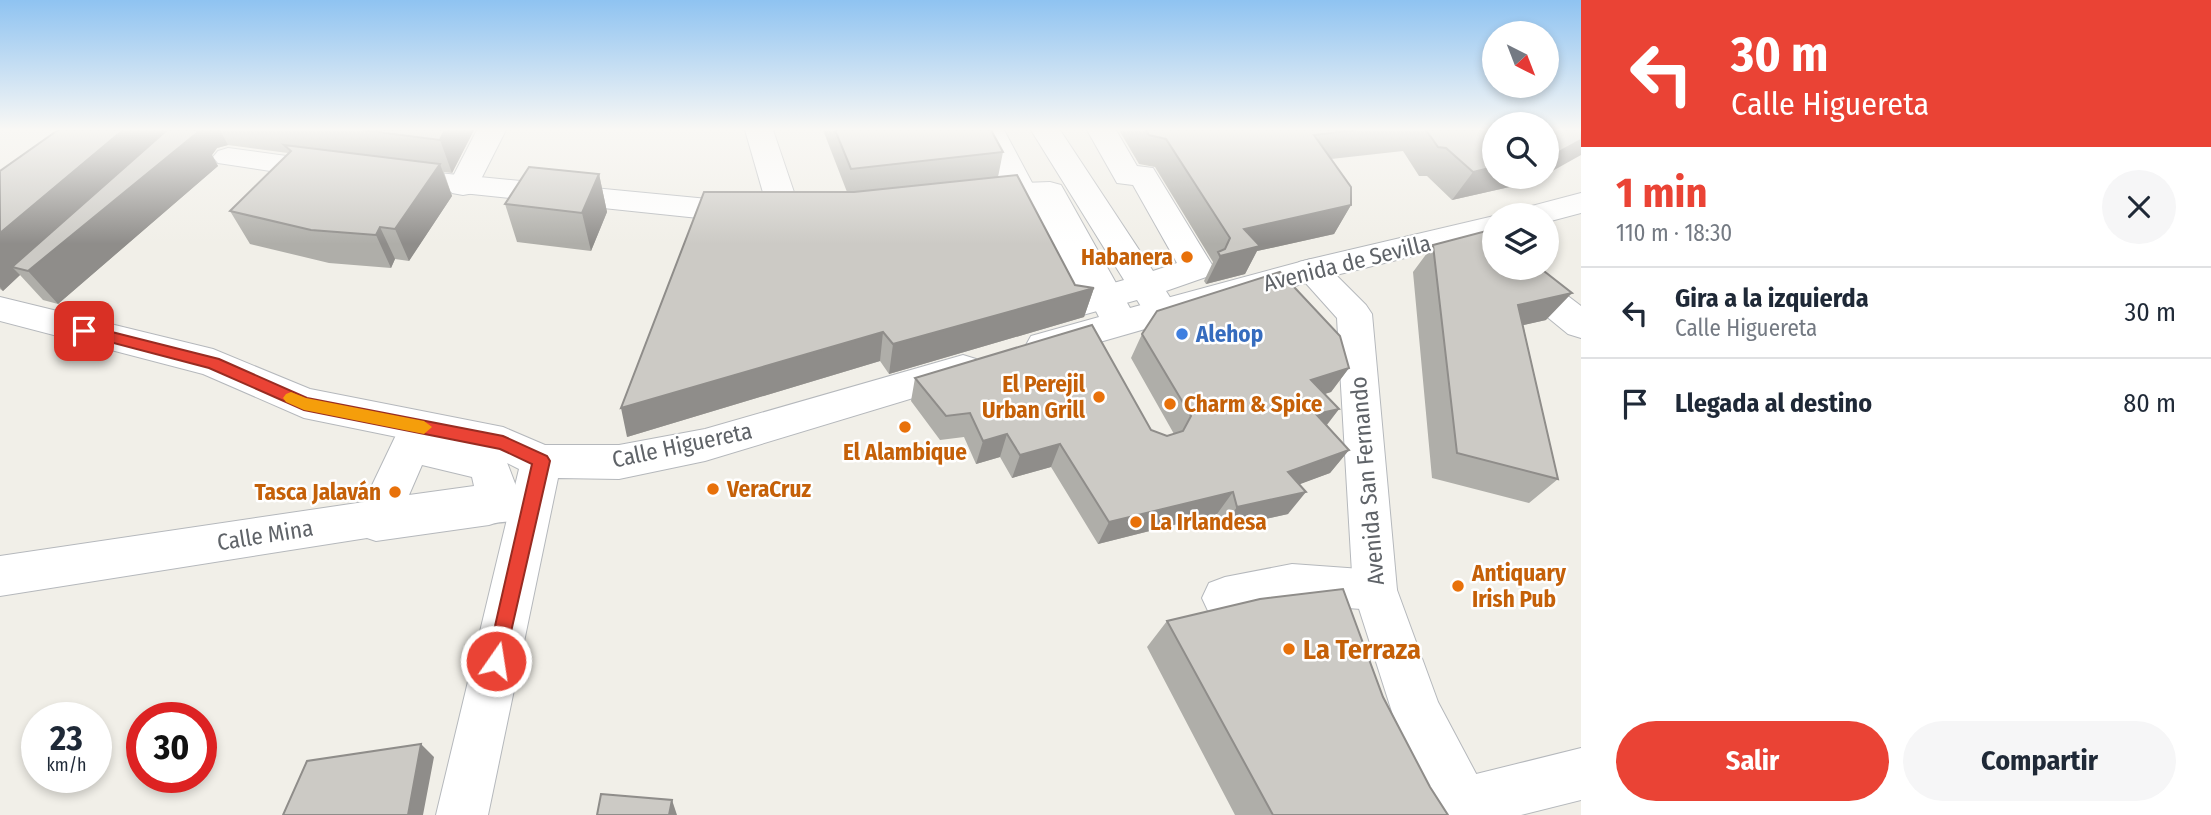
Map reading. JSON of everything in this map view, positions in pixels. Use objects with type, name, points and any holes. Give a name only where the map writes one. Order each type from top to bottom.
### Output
[{"type":"street","points":[[313,168],[463,186],[708,209],[798,210],[778,168]]},
{"type":"street","points":[[463,186],[472,168]]},
{"type":"street","points":[[1009,168],[1021,192]]},
{"type":"street","points":[[1069,168],[1153,299],[1197,268],[1142,175],[1128,176],[1123,168]]},
{"type":"street","points":[[944,198],[1050,192],[1107,317],[1113,364]]},
{"type":"street","points":[[1559,209],[1581,203]]},
{"type":"street","name":"Avenida de Sevilla","points":[[1107,317],[1153,299],[1311,270],[1480,230]]},
{"type":"street","name":"Avenida San Fernando","points":[[1311,270],[1354,314],[1374,590],[1418,715],[1468,809]]},
{"type":"street","points":[[1524,280],[1581,325]]},
{"type":"street","points":[[3,310],[36,284]]},
{"type":"street","name":"Calle Higuereta","points":[[3,310],[213,363],[304,403],[503,443],[541,461],[619,462],[705,445],[1007,356],[1107,317]]},
{"type":"street","points":[[376,518],[410,446],[489,464],[495,486],[511,504]]},
{"type":"street","points":[[462,815],[511,504],[541,461]]},
{"type":"street","name":"Calle Mina","points":[[0,576],[376,518],[511,504]]},
{"type":"street","points":[[1225,598],[1292,583],[1374,590]]},
{"type":"street","points":[[1468,809],[1581,774]]},
{"type":"building","points":[[4,168],[78,168],[0,233],[0,171]]},
{"type":"building","points":[[124,168],[154,168],[28,271],[12,267]]},
{"type":"building","points":[[274,168],[437,168],[395,229],[380,227],[376,235],[311,230],[230,211]]},
{"type":"building","points":[[528,168],[599,174],[582,213],[505,204]]},
{"type":"building","points":[[1185,168],[1338,168],[1351,187],[1351,205],[1244,229],[1260,246],[1220,256],[1218,252],[1225,249],[1230,238]]},
{"type":"building","points":[[1469,168],[1482,168],[1473,172]]},
{"type":"building","points":[[1017,175],[1075,285],[1094,288],[893,344],[883,332],[621,408],[704,192],[854,192]]},
{"type":"building","points":[[1482,232],[1482,280],[1555,280],[1572,293],[1518,305],[1558,479],[1457,453],[1433,245]]},
{"type":"building","points":[[1280,272],[1340,336],[1349,368],[1311,380],[1339,409],[1316,414],[1349,450],[1288,472],[1306,492],[1237,507],[1233,492],[1109,522],[1060,444],[1020,455],[1007,434],[983,441],[970,413],[946,416],[915,378],[1092,325],[1151,430],[1167,436],[1183,431],[1191,416],[1142,334],[1157,311]]},
{"type":"building","points":[[1343,589],[1383,697],[1430,787],[1448,815],[1273,815],[1167,621],[1260,599]]},
{"type":"building","points":[[421,744],[408,815],[283,815],[307,761]]},
{"type":"building","points":[[601,794],[672,800],[669,815],[597,815]]},
{"type":"slow traffic","points":[[291,398],[304,403],[424,427]]},
{"type":"place","name":"Habanera","points":[[1187,257]]},
{"type":"place","name":"Alehop","points":[[1182,334]]},
{"type":"place","name":"El Perejil Urban Grill","points":[[1099,397]]},
{"type":"place","name":"Charm & Spice","points":[[1170,404]]},
{"type":"place","name":"El Alambique","points":[[905,427]]},
{"type":"place","name":"VeraCruz","points":[[713,489]]},
{"type":"place","name":"Tasca Jalaván","points":[[395,492]]},
{"type":"place","name":"La Irlandesa","points":[[1136,522]]},
{"type":"place","name":"Antiquary Irish Pub","points":[[1458,586]]},
{"type":"place","name":"La Terraza","points":[[1289,649]]},
{"type":"route","points":[[84,331],[213,363],[304,403],[503,443],[541,461],[496,661]]}]
